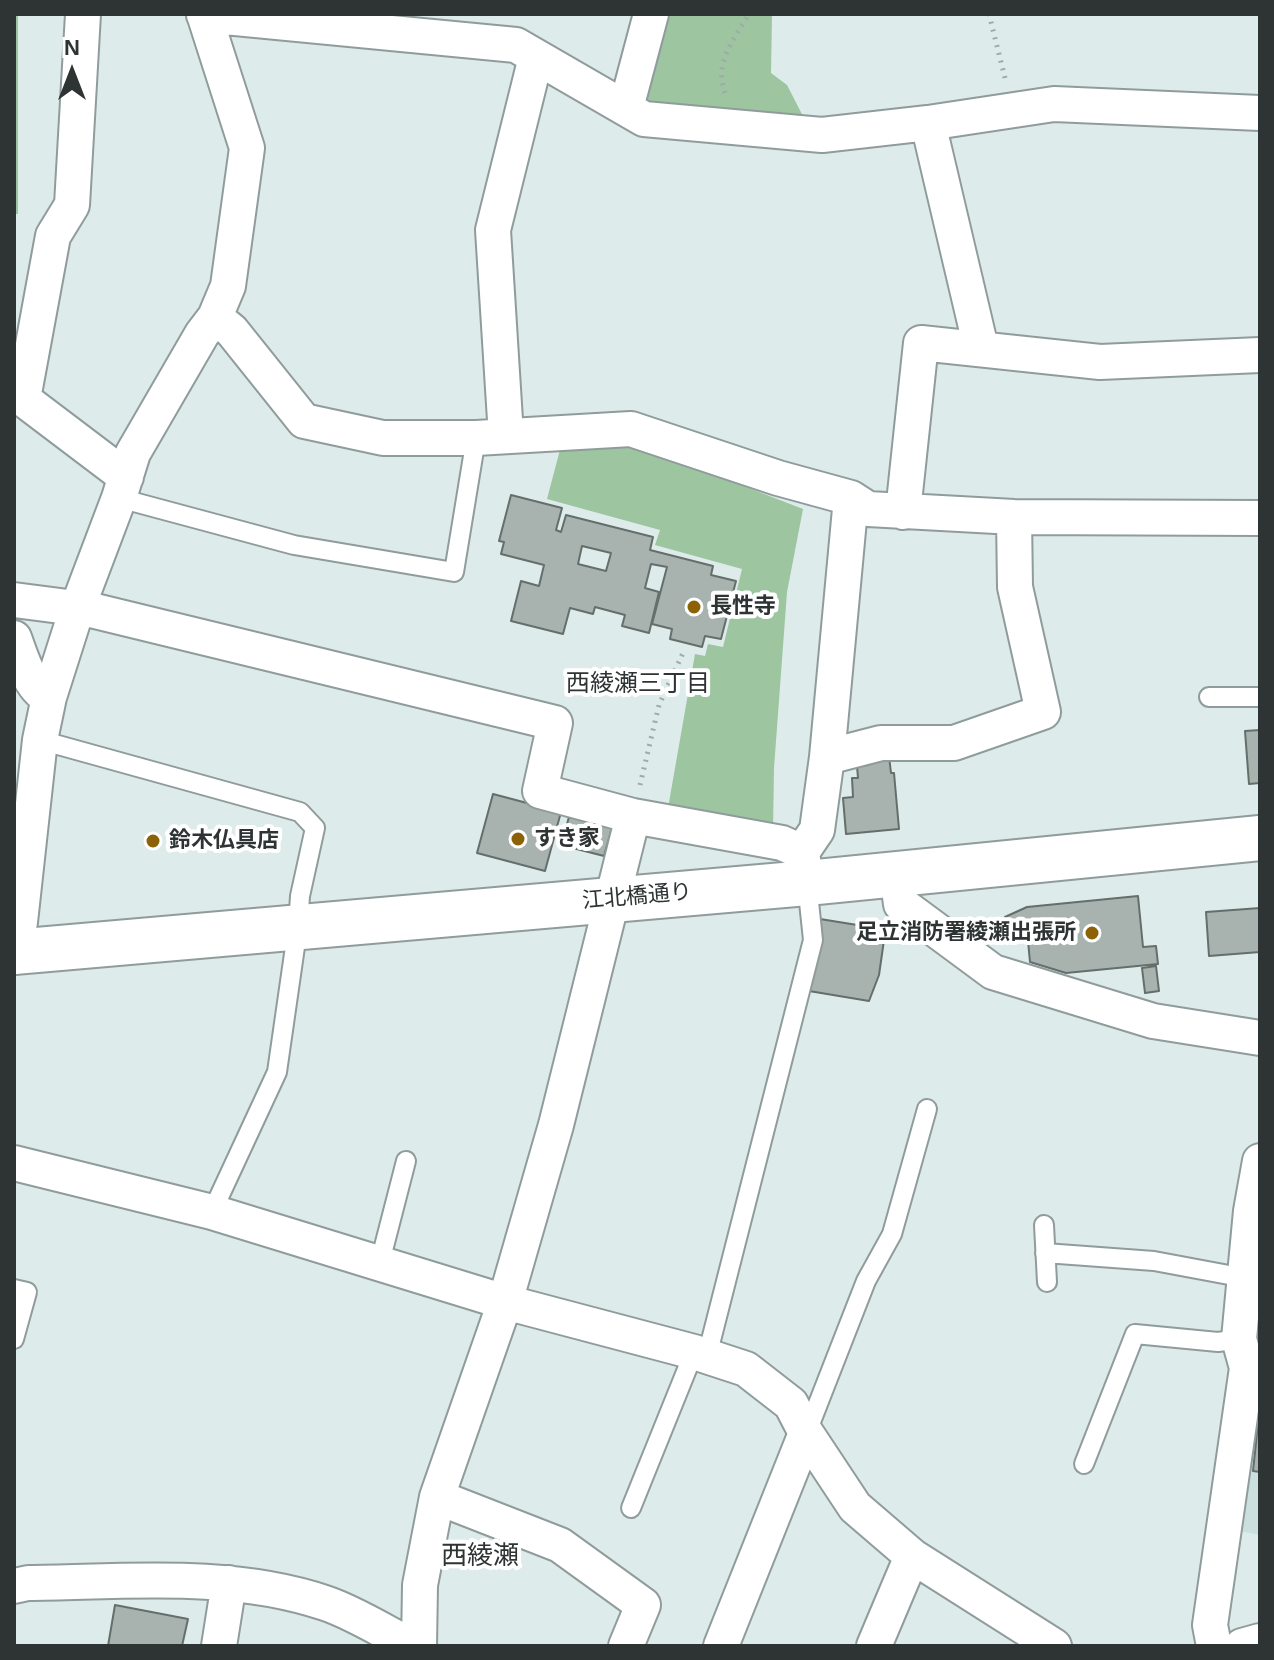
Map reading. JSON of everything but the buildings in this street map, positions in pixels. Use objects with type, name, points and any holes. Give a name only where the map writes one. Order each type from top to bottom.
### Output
[{"type":"main road","name":"江北橋通り","points":[[14,954],[612,898],[804,868],[897,874],[1260,838]]},
{"type":"street","points":[[83,14],[72,205],[53,236],[23,399],[122,488]]},
{"type":"street","points":[[626,108],[651,14]]},
{"type":"street","points":[[14,954],[23,803],[49,697],[77,609],[133,453],[215,317],[228,286],[247,148],[204,15],[516,45],[644,119],[822,135],[1054,104],[1260,113]]},
{"type":"street","points":[[491,437],[493,230],[536,57]]},
{"type":"street","points":[[928,123],[981,348]]},
{"type":"street","points":[[215,317],[232,331],[304,421],[383,438],[491,437],[631,429],[778,478],[851,498],[868,509],[1014,517],[1260,518]]},
{"type":"street","points":[[903,512],[921,343],[1100,362],[1260,355]]},
{"type":"street","points":[[14,600],[91,610],[555,723],[540,791],[633,816],[782,843],[804,868],[817,830],[827,757],[851,498]]},
{"type":"street","points":[[827,757],[881,743],[954,743],[1043,712],[1015,587],[1014,517]]},
{"type":"street","points":[[18,658],[41,694],[49,697]]},
{"type":"street","points":[[14,1586],[28,1583],[229,1583],[273,1589],[327,1603],[401,1643],[420,1585],[437,1497],[505,1302],[556,1125],[633,816]]},
{"type":"street","points":[[897,874],[901,904],[993,972],[1153,1021],[1260,1038]]},
{"type":"street","points":[[1214,1646],[1210,1625],[1249,1359],[1245,1278],[1251,1211],[1260,1161]]},
{"type":"street","points":[[14,1163],[212,1212],[505,1302],[746,1369],[791,1404],[806,1433],[855,1507],[912,1556],[1054,1646]]},
{"type":"street","points":[[721,1646],[806,1433]]},
{"type":"street","points":[[437,1497],[560,1545],[643,1605],[626,1646]]},
{"type":"street","points":[[874,1646],[912,1556]]},
{"type":"street","points":[[219,1646],[229,1583]]},
{"type":"street","points":[[1242,1646],[1260,1641]]},
{"type":"lane","points":[[122,488],[294,545],[454,572],[491,437]]},
{"type":"lane","points":[[1209,697],[1260,697]]},
{"type":"lane","points":[[40,740],[300,812],[315,828],[300,896],[277,1072],[212,1212]]},
{"type":"lane","points":[[631,1508],[701,1354],[813,940],[804,868]]},
{"type":"lane","points":[[806,1433],[866,1281],[892,1234],[927,1109]]},
{"type":"lane","points":[[380,1262],[406,1161]]},
{"type":"lane","points":[[1044,1225],[1047,1282]]},
{"type":"lane","points":[[1045,1253],[1154,1261],[1245,1278]]},
{"type":"lane","points":[[14,1289],[27,1292],[14,1339]]},
{"type":"lane","points":[[1084,1464],[1135,1334],[1218,1342],[1249,1359]]},
{"type":"path","points":[[737,127],[719,76],[727,51],[749,14]]},
{"type":"path","points":[[989,14],[1013,110]]},
{"type":"path","points":[[633,816],[659,705],[683,653]]},
{"type":"shaded area","points":[[1260,1376],[1260,1535],[1229,1529]]},
{"type":"green space","points":[[14,14],[18,14],[18,214],[14,214]]},
{"type":"green space","points":[[654,14],[772,14],[771,73],[787,85],[808,126],[630,105]]},
{"type":"green space","points":[[622,444],[674,459],[803,509],[787,592],[774,768],[773,830],[668,808],[695,654],[705,656],[708,644],[723,647],[742,569],[655,545],[660,530],[547,499],[561,446]]},
{"type":"place","name":"長性寺","points":[[694,607]]},
{"type":"place","name":"すき家","points":[[518,839]]},
{"type":"place","name":"鈴木仏具店","points":[[153,841]]},
{"type":"place","name":"足立消防署綾瀬出張所","points":[[1092,933]]},
{"type":"district","name":"西綾瀬三丁目","points":[[638,684]]},
{"type":"district","name":"西綾瀬","points":[[480,1557]]}]
